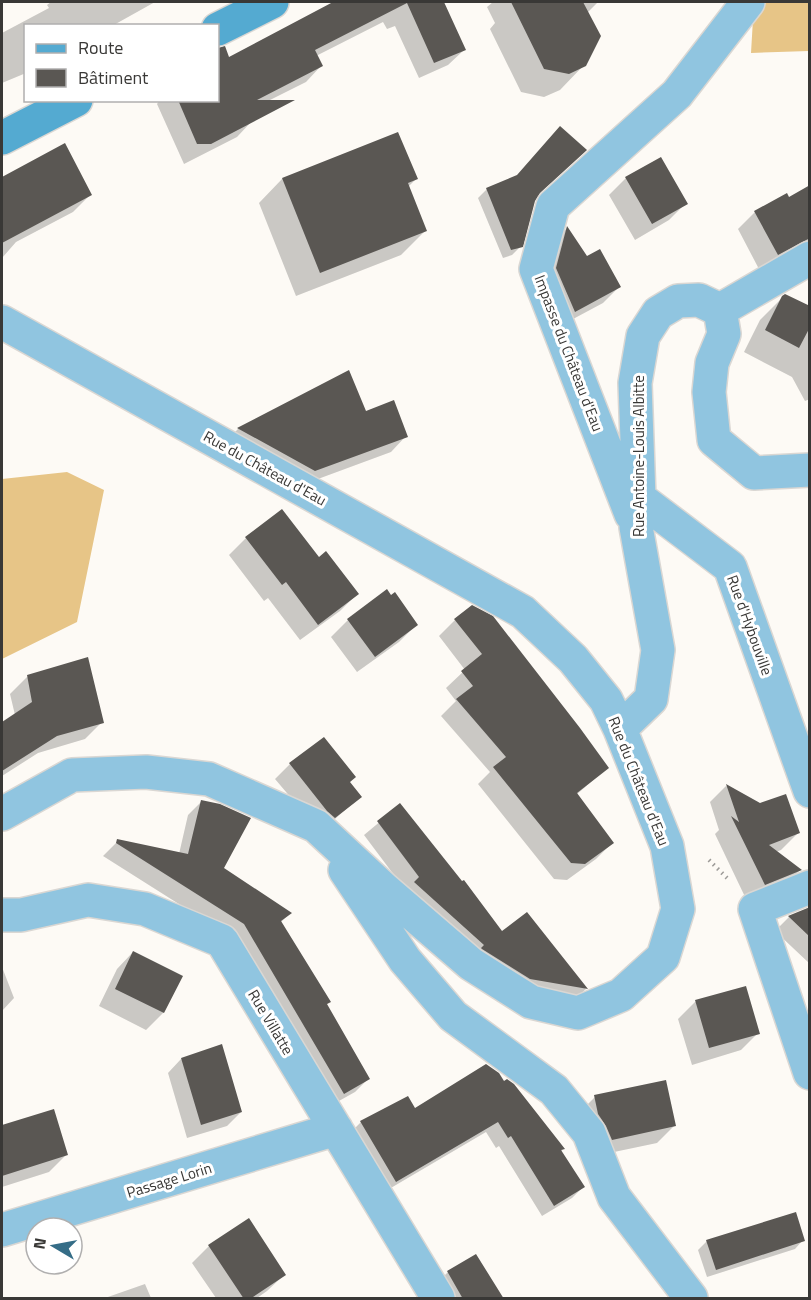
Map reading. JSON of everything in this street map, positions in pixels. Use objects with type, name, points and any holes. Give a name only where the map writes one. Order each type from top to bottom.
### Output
[{"type":"main road","points":[[219,28],[272,2]]},
{"type":"main road","points":[[2,138],[72,102]]},
{"type":"street","name":"Impasse du Château d'Eau","points":[[637,512],[536,269],[553,206],[677,94],[748,2]]},
{"type":"street","points":[[810,258],[720,310],[724,334],[712,363],[709,392],[714,440],[754,473],[810,470]]},
{"type":"street","name":"Rue Antoine-Louis Albitte","points":[[620,729],[651,699],[658,650],[637,512],[636,383],[643,336],[658,313],[678,301],[699,300],[720,310]]},
{"type":"street","name":"Rue du Château d'Eau","points":[[2,322],[523,612],[573,660],[606,700],[667,846],[678,909],[663,957],[621,995],[578,1013],[531,1002],[471,964],[385,890],[316,826],[208,779],[146,772],[72,775],[2,814]]},
{"type":"street","name":"Rue d'Hybouville","points":[[637,512],[730,567],[810,791]]},
{"type":"street","points":[[316,826],[405,960],[453,1016],[554,1090],[589,1133],[614,1197],[691,1299]]},
{"type":"street","points":[[810,886],[755,909],[810,1073]]},
{"type":"street","name":"Rue Villatte","points":[[2,915],[21,915],[88,900],[146,909],[222,941],[438,1299]]},
{"type":"street","name":"Passage Lorin","points":[[2,1230],[336,1129]]},
{"type":"shaded area","points":[[754,2],[809,2],[809,51],[751,53]]},
{"type":"shaded area","points":[[67,472],[104,490],[77,622],[2,659],[2,479]]},
{"type":"building","points":[[333,2],[444,2],[466,50],[434,63],[407,3],[315,50],[323,66],[257,100],[295,100],[211,144],[197,144],[179,102],[219,102],[219,48],[225,46],[229,57]]},
{"type":"building","points":[[511,2],[583,2],[601,36],[586,66],[569,74],[544,69]]},
{"type":"building","points":[[560,126],[587,150],[540,193],[535,201],[523,247],[511,250],[486,188],[517,175]]},
{"type":"building","points":[[398,132],[418,179],[408,183],[427,231],[320,273],[282,178]]},
{"type":"building","points":[[65,143],[92,195],[2,243],[2,177]]},
{"type":"building","points":[[661,157],[688,204],[652,224],[625,177]]},
{"type":"building","points":[[810,185],[810,238],[778,255],[754,211],[787,193],[789,197]]},
{"type":"building","points":[[567,226],[587,256],[600,249],[621,287],[575,312],[556,268]]},
{"type":"building","points":[[785,294],[810,306],[810,327],[799,348],[765,330]]},
{"type":"building","points":[[349,370],[366,411],[394,400],[408,437],[315,471],[237,428]]},
{"type":"building","points":[[282,509],[319,557],[326,551],[359,594],[318,625],[286,582],[282,585],[245,537]]},
{"type":"building","points":[[387,589],[391,595],[395,592],[418,625],[375,657],[347,619]]},
{"type":"building","points":[[472,605],[493,616],[609,768],[577,793],[614,843],[585,864],[571,863],[493,767],[506,757],[456,699],[473,686],[461,671],[482,654],[454,619]]},
{"type":"building","points":[[88,657],[104,723],[57,736],[2,771],[2,722],[32,702],[27,675]]},
{"type":"building","points":[[324,737],[356,777],[350,782],[362,797],[335,818],[289,763]]},
{"type":"building","points":[[726,784],[760,803],[786,794],[800,833],[769,845],[802,870],[765,885],[731,816],[739,822]]},
{"type":"building","points":[[201,800],[220,804],[251,818],[224,868],[292,913],[281,921],[331,1002],[327,1004],[370,1079],[344,1094],[244,924],[116,843],[117,839],[188,854]]},
{"type":"building","points":[[400,803],[462,881],[464,880],[502,931],[527,912],[588,989],[530,979],[482,949],[484,945],[414,882],[419,877],[377,821]]},
{"type":"building","points":[[810,907],[810,937],[788,916]]},
{"type":"building","points":[[133,951],[183,976],[164,1013],[115,989]]},
{"type":"building","points":[[746,986],[760,1034],[709,1048],[695,1000]]},
{"type":"building","points":[[222,1044],[242,1112],[201,1125],[181,1058]]},
{"type":"building","points":[[486,1064],[499,1073],[504,1081],[507,1079],[514,1084],[565,1149],[561,1150],[585,1187],[554,1206],[511,1136],[508,1138],[498,1122],[396,1182],[360,1121],[408,1096],[415,1108]]},
{"type":"building","points":[[666,1080],[676,1126],[612,1140],[598,1114],[594,1095]]},
{"type":"building","points":[[54,1109],[68,1155],[2,1176],[2,1125]]},
{"type":"building","points":[[796,1212],[805,1241],[716,1270],[706,1240]]},
{"type":"building","points":[[249,1218],[286,1275],[250,1299],[244,1299],[208,1245]]},
{"type":"building","points":[[476,1254],[504,1299],[463,1299],[447,1271]]}]
